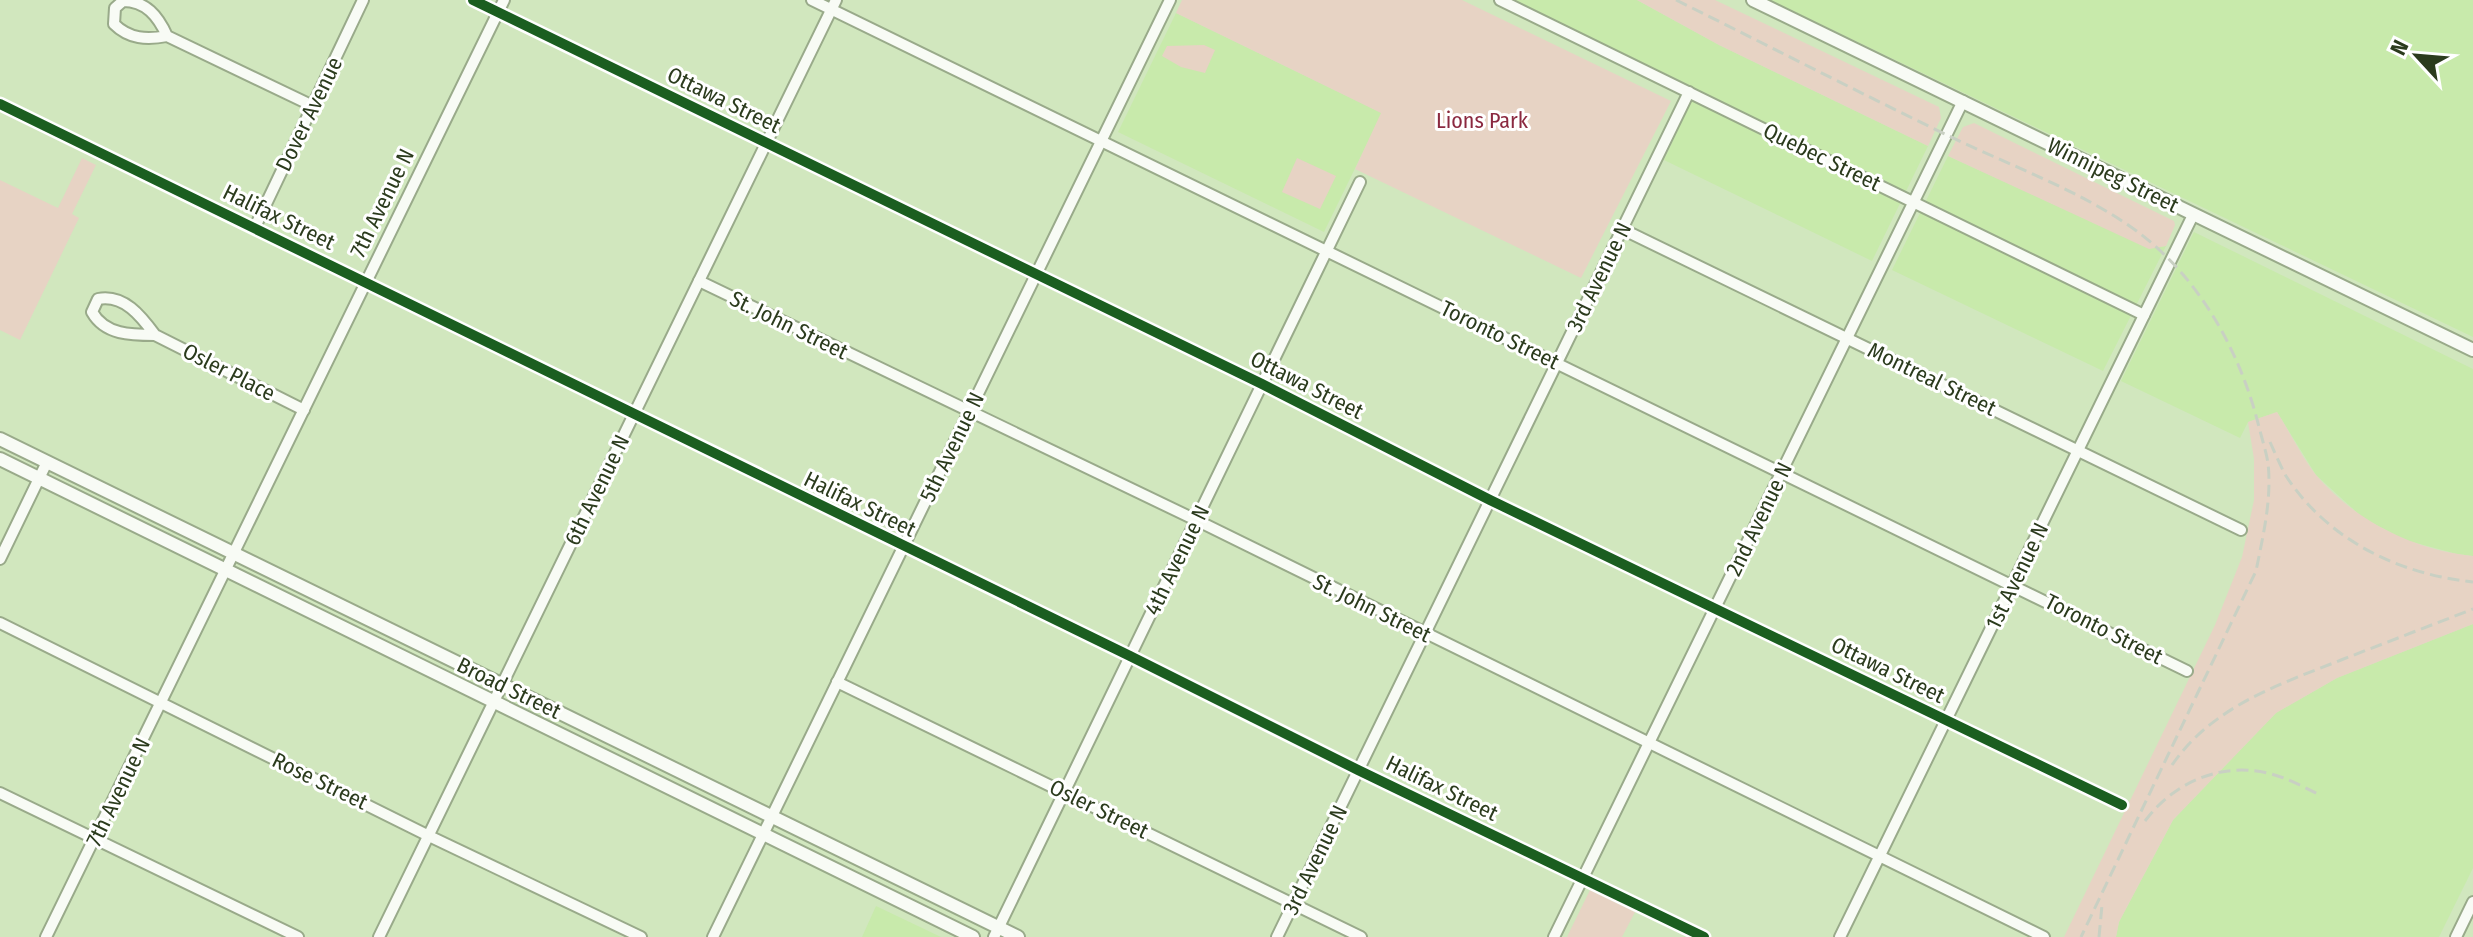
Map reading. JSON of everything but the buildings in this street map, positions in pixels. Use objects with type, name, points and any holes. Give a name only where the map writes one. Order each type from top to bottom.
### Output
[{"type":"main road","name":"Winnipeg Street","points":[[1753,0],[2473,350]]},
{"type":"main road","name":"Broad Street","points":[[0,439],[772,816],[996,932],[1018,937]]},
{"type":"main road","name":"Broad Street","points":[[0,459],[973,937]]},
{"type":"street","name":"Dover Avenue","points":[[255,227],[363,0]]},
{"type":"street","name":"Ottawa Street","points":[[473,0],[1262,384],[1490,500],[2122,805]]},
{"type":"street","name":"7th Avenue N","points":[[46,937],[504,0]]},
{"type":"street","name":"Toronto Street","points":[[812,0],[834,5],[1102,141],[2187,671]]},
{"type":"street","name":"5th Avenue N","points":[[713,937],[1170,0]]},
{"type":"street","name":"Quebec Street","points":[[1500,0],[2144,315]]},
{"type":"street","points":[[167,36],[159,18],[144,6],[123,1],[115,8],[114,24],[122,31],[150,39],[167,36],[313,106]]},
{"type":"street","name":"6th Avenue N","points":[[379,937],[834,5]]},
{"type":"street","name":"3rd Avenue N","points":[[1277,937],[1689,92]]},
{"type":"street","name":"2nd Avenue N","points":[[1554,937],[1963,101]]},
{"type":"street","name":"Halifax Street","points":[[0,104],[1704,937]]},
{"type":"street","name":"4th Avenue N","points":[[996,932],[1360,182]]},
{"type":"street","name":"1st Avenue N","points":[[1840,937],[2193,215]]},
{"type":"street","name":"Montreal Street","points":[[1622,229],[2241,530]]},
{"type":"street","name":"St. John Street","points":[[699,281],[1196,520],[2044,937]]},
{"type":"street","name":"Osler Place","points":[[155,335],[129,335],[99,323],[92,312],[98,299],[110,296],[126,304],[139,314],[155,335],[304,410]]},
{"type":"street","points":[[0,559],[47,462]]},
{"type":"street","name":"Rose Street","points":[[0,623],[429,836],[641,937]]},
{"type":"street","name":"Osler Street","points":[[837,682],[1361,937]]},
{"type":"street","points":[[0,793],[298,937]]},
{"type":"street","points":[[2456,937],[2473,902]]},
{"type":"shaded area","points":[[1514,0],[1637,0],[1719,45],[1928,146],[1872,261],[1664,160],[1697,89]]},
{"type":"shaded area","points":[[1770,0],[2473,0],[2473,337]]},
{"type":"shaded area","points":[[1176,13],[1382,113],[1324,232],[1118,132]]},
{"type":"shaded area","points":[[1948,156],[2149,248],[2166,246],[2103,371],[1892,270]]},
{"type":"shaded area","points":[[2194,232],[2473,369],[2473,556],[2405,540],[2363,518],[2316,475],[2277,412],[2248,422],[2240,438],[2121,381]]},
{"type":"shaded area","points":[[2473,624],[2473,868],[2439,937],[2116,937],[2119,922],[2173,820],[2276,713],[2337,678]]},
{"type":"shaded area","points":[[876,906],[941,937],[862,937]]},
{"type":"green space","name":"Lions Park","points":[[1182,0],[1462,0],[1671,101],[1581,278],[1355,169],[1381,113],[1176,13]]},
{"type":"green space","points":[[1637,0],[1715,0],[1939,107],[1941,118],[1928,146],[1719,45]]},
{"type":"green space","points":[[1204,45],[1215,50],[1205,73],[1181,67],[1162,56],[1167,46]]},
{"type":"green space","points":[[1974,123],[2174,221],[2166,246],[2149,249],[1948,156],[1963,127]]},
{"type":"green space","points":[[82,158],[96,165],[72,214],[79,218],[20,340],[0,330],[0,180],[58,208]]},
{"type":"green space","points":[[1297,158],[1336,176],[1320,209],[1282,192]]},
{"type":"green space","points":[[2277,412],[2316,475],[2349,506],[2408,540],[2473,556],[2473,624],[2337,678],[2276,713],[2173,820],[2119,922],[2116,937],[2064,937],[2215,625],[2242,557],[2254,500],[2254,459],[2248,422]]},
{"type":"green space","points":[[1590,890],[1635,912],[1622,937],[1567,937]]},
{"type":"railway","points":[[1676,0],[2110,213],[2155,246],[2176,267],[2213,315],[2228,342],[2251,398],[2268,463],[2268,504],[2256,571],[2081,937]]},
{"type":"railway","points":[[2270,442],[2286,476],[2303,499],[2344,536],[2392,562],[2445,578],[2473,582]]},
{"type":"railway","points":[[2172,765],[2207,727],[2248,700],[2473,609]]},
{"type":"railway","points":[[2145,821],[2169,796],[2215,773],[2249,770],[2274,775],[2320,795]]},
{"type":"railway","points":[[2099,937],[2102,905]]},
{"type":"cycle path","points":[[473,0],[1262,384],[1490,500],[2122,805]]},
{"type":"cycle path","points":[[0,104],[1704,937]]}]
